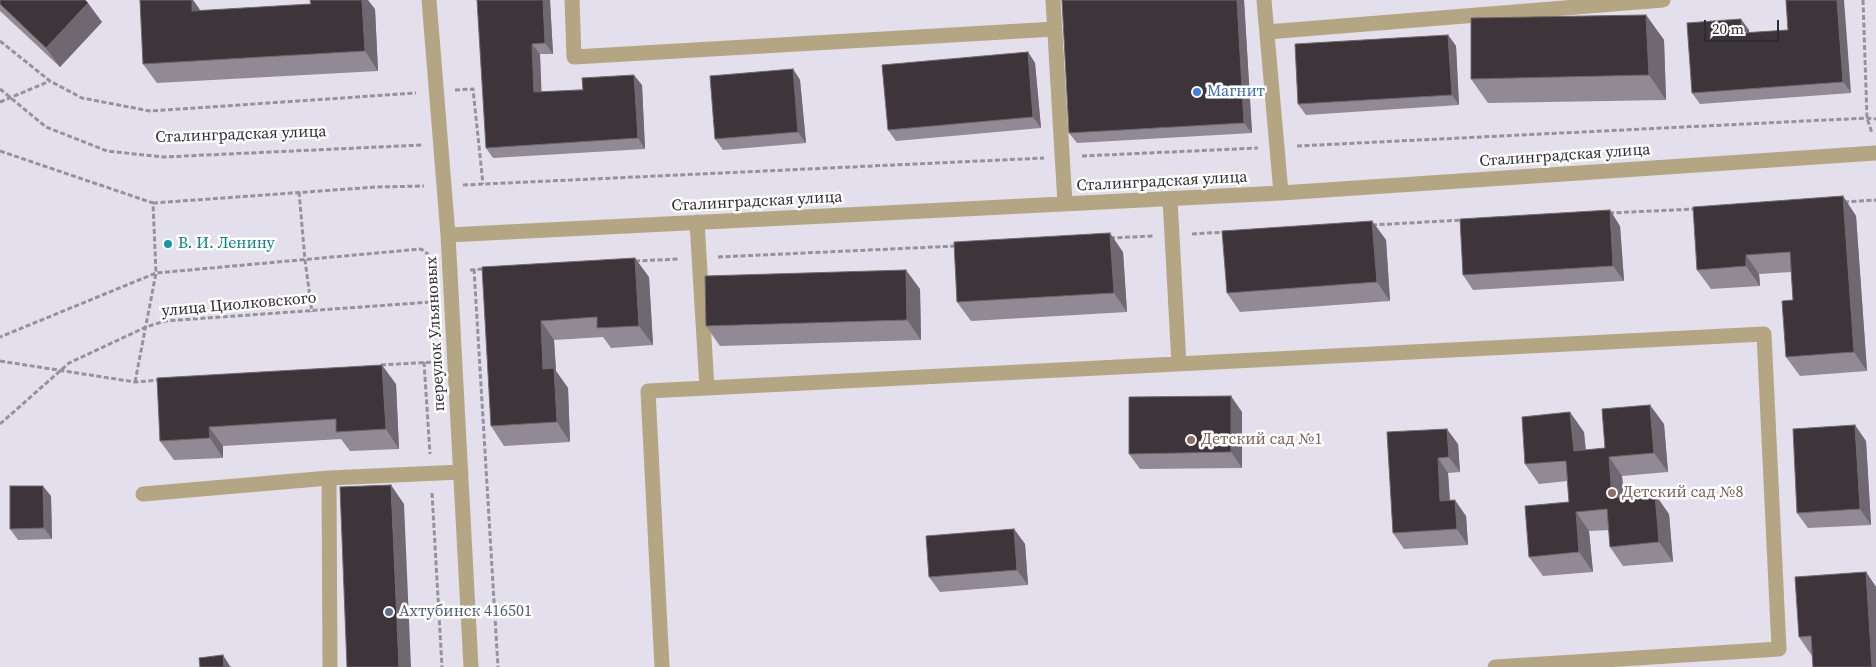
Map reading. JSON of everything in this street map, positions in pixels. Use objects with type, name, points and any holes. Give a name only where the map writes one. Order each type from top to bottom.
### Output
[{"type":"street","name":"переулок Ульяновых","points":[[429,0],[448,235],[471,667]]},
{"type":"street","points":[[572,0],[574,57],[1055,30]]},
{"type":"street","points":[[1053,0],[1065,204]]},
{"type":"street","points":[[1264,0],[1281,193]]},
{"type":"street","points":[[1267,32],[1662,0]]},
{"type":"street","name":"Сталинградская улица","points":[[448,235],[1281,193],[1876,153]]},
{"type":"street","points":[[1170,199],[1179,364]]},
{"type":"street","points":[[697,222],[707,388]]},
{"type":"street","points":[[662,667],[648,391],[1764,334],[1779,649],[1495,667]]},
{"type":"street","points":[[144,494],[329,478],[461,472]]},
{"type":"street","points":[[329,478],[330,667]]},
{"type":"path","points":[[1863,0],[1867,118],[1873,135]]},
{"type":"path","points":[[0,41],[50,81],[82,98],[150,111],[473,89],[483,184]]},
{"type":"path","points":[[0,102],[50,81]]},
{"type":"path","name":"Сталинградская улица","points":[[0,89],[46,127],[106,151],[173,157],[440,144]]},
{"type":"path","points":[[0,151],[153,203],[376,186],[444,186],[1876,119]]},
{"type":"path","points":[[299,192],[312,312]]},
{"type":"path","points":[[135,382],[156,273],[153,203]]},
{"type":"path","points":[[0,337],[156,273],[421,249],[450,270]]},
{"type":"path","points":[[474,269],[498,667]]},
{"type":"path","name":"улица Циолковского","points":[[0,424],[69,363],[146,327],[165,321],[312,312],[452,300]]},
{"type":"path","points":[[376,366],[455,360]]},
{"type":"path","points":[[0,362],[135,382],[164,380]]},
{"type":"path","points":[[424,362],[442,667]]},
{"type":"building","points":[[0,0],[85,0],[88,3],[46,48],[0,4]]},
{"type":"building","points":[[140,0],[192,0],[192,11],[311,4],[310,0],[362,0],[365,51],[143,64]]},
{"type":"building","points":[[477,0],[543,0],[545,43],[532,44],[534,92],[583,90],[582,78],[634,75],[638,138],[486,148]]},
{"type":"building","points":[[1062,0],[1237,0],[1244,123],[1069,133]]},
{"type":"building","points":[[1786,0],[1837,0],[1843,82],[1692,93],[1687,23],[1741,19],[1742,33],[1788,30]]},
{"type":"building","points":[[1646,15],[1649,75],[1471,79],[1471,18]]},
{"type":"building","points":[[1448,35],[1452,95],[1298,104],[1295,44]]},
{"type":"building","points":[[1028,52],[1033,117],[888,130],[882,65]]},
{"type":"building","points":[[793,69],[798,132],[715,139],[710,76]]},
{"type":"building","points":[[1843,196],[1854,352],[1786,357],[1782,301],[1793,300],[1790,252],[1746,255],[1746,266],[1697,270],[1693,207]]},
{"type":"building","points":[[1610,210],[1613,266],[1463,275],[1460,219]]},
{"type":"building","points":[[1372,221],[1377,282],[1227,293],[1222,231]]},
{"type":"building","points":[[1110,233],[1114,293],[957,302],[954,242]]},
{"type":"building","points":[[635,258],[639,326],[597,328],[597,317],[541,321],[543,369],[554,368],[557,422],[491,426],[482,267]]},
{"type":"building","points":[[906,270],[907,320],[706,326],[705,276]]},
{"type":"building","points":[[382,365],[386,429],[336,432],[336,419],[209,427],[210,438],[160,441],[157,378]]},
{"type":"building","name":"Детский сад №1","points":[[1231,396],[1231,452],[1129,454],[1129,397]]},
{"type":"building","points":[[1650,405],[1654,453],[1609,457],[1612,498],[1655,494],[1659,542],[1610,547],[1607,509],[1576,512],[1579,552],[1529,557],[1525,506],[1569,502],[1566,461],[1525,464],[1522,417],[1570,412],[1574,451],[1605,448],[1602,409]]},
{"type":"building","points":[[1855,425],[1860,509],[1797,513],[1793,429]]},
{"type":"building","points":[[1447,429],[1449,457],[1438,458],[1440,501],[1455,500],[1457,529],[1393,533],[1387,432]]},
{"type":"building","points":[[391,485],[399,667],[347,667],[340,487]]},
{"type":"building","points":[[10,486],[43,486],[44,528],[10,529]]},
{"type":"building","points":[[1014,529],[1017,570],[929,577],[926,536]]},
{"type":"building","points":[[1866,572],[1872,667],[1813,667],[1811,636],[1799,637],[1795,577]]},
{"type":"building","points":[[223,655],[224,667],[200,667],[199,658]]},
{"type":"place","name":"Магнит","points":[[1197,92]]},
{"type":"place","name":"В. И. Ленину","points":[[168,244]]},
{"type":"place","name":"Детский сад №1","points":[[1191,440]]},
{"type":"place","name":"Детский сад №8","points":[[1612,493]]},
{"type":"place","name":"Ахтубинск 416501","points":[[389,612]]}]
